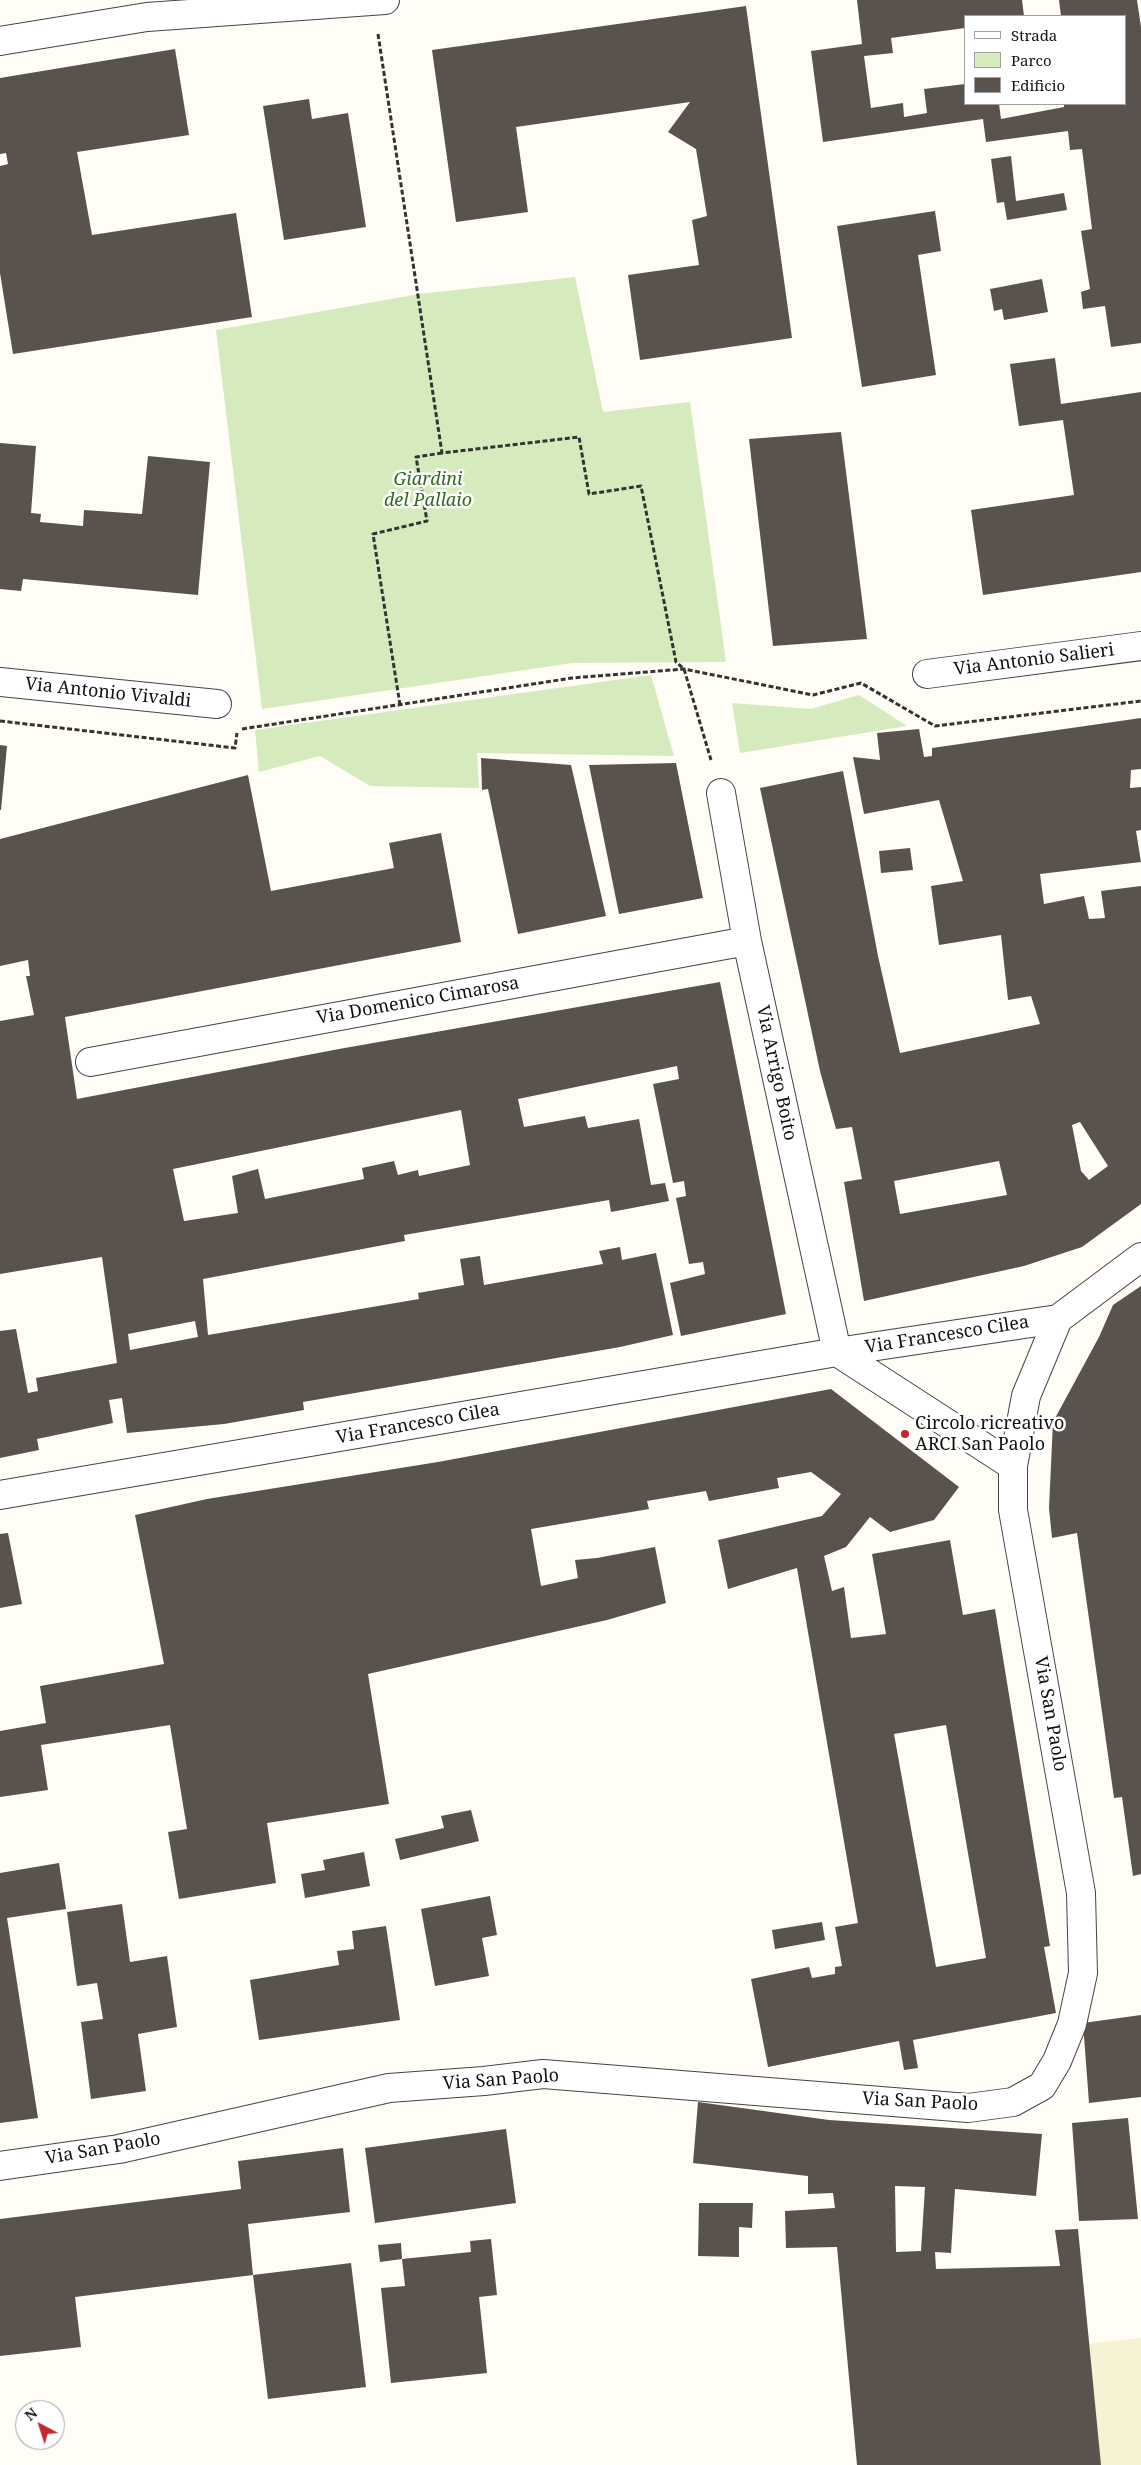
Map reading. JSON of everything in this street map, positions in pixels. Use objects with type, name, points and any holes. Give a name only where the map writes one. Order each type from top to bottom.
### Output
[{"type":"street","points":[[0,41],[146,9],[379,1]]},
{"type":"street","name":"Via Antonio Salieri","points":[[927,674],[1141,646]]},
{"type":"street","name":"Via Antonio Vivaldi","points":[[0,682],[217,704]]},
{"type":"street","name":"Via Arrigo Boito","points":[[721,794],[747,941],[836,1352]]},
{"type":"street","name":"Via Domenico Cimarosa","points":[[90,1062],[747,941]]},
{"type":"street","points":[[1058,1319],[1141,1257]]},
{"type":"street","name":"Via Francesco Cilea","points":[[0,1495],[836,1352],[1058,1319]]},
{"type":"street","name":"Via San Paolo","points":[[0,2166],[119,2149],[389,2088],[484,2081],[543,2074],[968,2108],[1013,2102],[1042,2086],[1057,2061],[1072,2024],[1083,1972],[1081,1893],[1013,1510],[1013,1466],[1026,1396],[1058,1319]]},
{"type":"street","name":"Via Francesco Cilea","points":[[836,1352],[1013,1466]]},
{"type":"path","points":[[379,1],[442,453]]},
{"type":"path","points":[[400,705],[372,534],[427,521],[416,457],[579,437],[589,494],[641,486],[676,662],[684,669],[721,794]]},
{"type":"path","points":[[0,721],[236,748],[238,730],[572,678],[684,669],[813,695],[861,682],[935,726],[1141,701]]},
{"type":"shaded area","points":[[1141,2338],[1141,2465],[1099,2465],[1084,2344]]},
{"type":"green space","name":"Giardini del Pallaio","points":[[575,277],[603,412],[690,402],[726,662],[572,663],[262,709],[216,330],[419,294]]},
{"type":"green space","points":[[651,675],[674,756],[477,753],[479,788],[370,786],[320,756],[259,772],[255,730]]},
{"type":"green space","points":[[859,695],[907,726],[740,753],[732,703],[811,709]]},
{"type":"building","points":[[857,0],[1022,0],[1024,15],[964,15],[964,28],[891,38],[893,53],[864,56],[871,108],[903,103],[904,117],[927,113],[924,89],[964,84],[964,105],[999,105],[1001,119],[1064,107],[1064,105],[1126,105],[1126,15],[1061,15],[1059,0],[1137,0],[1141,27],[1141,343],[1111,347],[1105,306],[1083,309],[1081,292],[1090,289],[1081,231],[1092,229],[1082,149],[1070,150],[1068,131],[986,142],[983,119],[823,142],[811,51],[862,44]]},
{"type":"building","points":[[746,6],[792,338],[640,360],[628,275],[699,265],[692,220],[707,216],[696,149],[668,132],[690,102],[516,127],[528,212],[456,222],[432,50]]},
{"type":"building","points":[[175,49],[189,135],[77,152],[92,235],[236,213],[252,317],[13,354],[0,273],[0,166],[8,164],[6,153],[0,154],[0,78]]},
{"type":"building","points":[[309,99],[312,119],[348,113],[366,227],[284,240],[263,106]]},
{"type":"building","points":[[1011,156],[1016,201],[1064,193],[1067,210],[1007,220],[1004,202],[997,203],[991,159]]},
{"type":"building","points":[[935,211],[941,251],[918,255],[936,375],[862,387],[837,226]]},
{"type":"building","points":[[1042,279],[1048,312],[1004,320],[1002,309],[994,311],[990,289]]},
{"type":"building","points":[[1055,358],[1061,404],[1141,392],[1141,572],[983,595],[971,510],[1074,495],[1063,420],[1019,426],[1010,364]]},
{"type":"building","points":[[841,432],[867,639],[773,646],[749,439]]},
{"type":"building","points":[[0,443],[36,446],[31,513],[41,514],[40,522],[83,526],[84,510],[142,514],[148,456],[210,462],[198,595],[23,579],[21,591],[0,589]]},
{"type":"building","points":[[1141,718],[1141,769],[1131,770],[1130,788],[1141,787],[1141,830],[1136,831],[1141,862],[1040,874],[1044,904],[1084,896],[1089,919],[1105,918],[1101,891],[1141,886],[1141,1204],[1082,1247],[1024,1266],[864,1301],[844,1182],[862,1179],[852,1127],[836,1129],[820,1071],[760,788],[843,771],[878,956],[900,1053],[1040,1024],[1031,996],[1008,1000],[1001,935],[939,945],[931,886],[963,881],[939,800],[864,814],[853,757],[880,760],[877,733],[919,729],[924,757],[932,756],[932,748]],"holes":[[[1080,1122],[1108,1166],[1089,1180],[1081,1171],[1072,1125]],[[999,1161],[1007,1195],[900,1214],[894,1181]]]},
{"type":"building","points":[[0,745],[7,746],[1,810],[0,810]]},
{"type":"building","points":[[481,758],[571,765],[606,916],[518,934],[488,789],[482,790]]},
{"type":"building","points":[[676,763],[703,898],[619,914],[589,765]]},
{"type":"building","points":[[248,775],[271,891],[394,868],[389,843],[441,833],[461,942],[65,1017],[77,1099],[339,1049],[720,982],[786,1314],[681,1336],[670,1283],[705,1274],[703,1262],[689,1264],[676,1198],[686,1196],[684,1181],[673,1183],[653,1084],[679,1079],[677,1066],[518,1099],[524,1127],[585,1116],[588,1128],[639,1119],[651,1185],[665,1183],[669,1201],[611,1212],[609,1200],[404,1235],[405,1241],[203,1279],[208,1335],[419,1299],[418,1293],[464,1285],[460,1259],[480,1256],[484,1285],[603,1264],[599,1251],[620,1247],[622,1260],[656,1253],[673,1335],[620,1347],[303,1402],[304,1410],[224,1424],[127,1433],[122,1398],[109,1400],[113,1423],[37,1439],[39,1450],[0,1458],[0,1331],[16,1329],[28,1393],[38,1391],[36,1378],[117,1363],[102,1257],[0,1274],[0,1021],[34,1015],[26,976],[30,976],[28,960],[0,966],[0,839]],"holes":[[[461,1110],[470,1165],[419,1176],[418,1170],[398,1175],[394,1161],[362,1168],[364,1179],[265,1199],[258,1169],[232,1176],[238,1213],[184,1221],[173,1169]],[[195,1321],[198,1337],[130,1350],[128,1334]]]},
{"type":"building","points":[[910,848],[913,870],[881,873],[879,851]]},
{"type":"building","points":[[1141,1286],[1141,1874],[1133,1876],[1122,1797],[1114,1798],[1077,1533],[1052,1538],[1049,1508],[1053,1422],[1099,1337],[1113,1305]]},
{"type":"building","points":[[831,1389],[959,1487],[934,1520],[890,1532],[870,1517],[846,1547],[824,1556],[832,1591],[844,1587],[851,1638],[886,1634],[872,1554],[950,1540],[963,1615],[995,1609],[1050,1946],[1044,1947],[1056,2013],[913,2040],[918,2068],[904,2070],[899,2041],[768,2067],[751,1979],[809,1967],[812,1978],[835,1974],[835,1967],[842,1966],[835,1927],[858,1923],[797,1568],[728,1589],[718,1540],[822,1516],[841,1494],[811,1472],[777,1478],[779,1488],[709,1501],[706,1491],[647,1501],[649,1509],[531,1529],[541,1586],[578,1578],[575,1560],[597,1558],[655,1547],[666,1603],[607,1620],[368,1674],[389,1804],[267,1823],[276,1883],[179,1899],[168,1832],[187,1829],[170,1725],[41,1745],[48,1790],[0,1797],[0,1731],[46,1723],[40,1686],[164,1664],[135,1515],[207,1499],[438,1462]],"holes":[[[946,1725],[986,1958],[936,1967],[894,1734]]]},
{"type":"building","points":[[8,1533],[22,1604],[0,1608],[0,1534]]},
{"type":"building","points":[[471,1810],[479,1841],[400,1860],[395,1839],[444,1828],[441,1816]]},
{"type":"building","points":[[364,1852],[370,1886],[305,1898],[301,1874],[325,1870],[323,1860]]},
{"type":"building","points":[[59,1863],[66,1909],[7,1918],[38,2118],[0,2123],[0,1873]]},
{"type":"building","points":[[490,1896],[497,1935],[482,1938],[489,1976],[435,1986],[421,1909]]},
{"type":"building","points":[[122,1904],[130,1962],[167,1956],[177,2027],[138,2034],[146,2091],[91,2099],[81,2022],[103,2019],[97,1983],[77,1986],[67,1912]]},
{"type":"building","points":[[822,1922],[825,1940],[775,1949],[772,1930]]},
{"type":"building","points":[[386,1926],[400,2020],[259,2040],[250,1980],[339,1965],[337,1951],[354,1949],[352,1931]]},
{"type":"building","points":[[1141,2015],[1141,2097],[1089,2103],[1083,2023]]},
{"type":"building","points":[[698,2102],[829,2120],[1042,2134],[1036,2196],[955,2189],[951,2253],[935,2252],[936,2269],[1060,2266],[1055,2230],[1078,2229],[1101,2465],[857,2465],[837,2247],[786,2248],[785,2211],[835,2208],[833,2193],[808,2194],[808,2176],[693,2163]],"holes":[[[895,2186],[925,2187],[921,2251],[896,2252]]]},
{"type":"building","points":[[1128,2118],[1138,2219],[1079,2221],[1072,2123]]},
{"type":"building","points":[[506,2129],[516,2203],[375,2223],[365,2148]]},
{"type":"building","points":[[343,2148],[350,2212],[248,2224],[253,2275],[75,2297],[81,2347],[0,2356],[0,2219],[241,2189],[238,2161]]},
{"type":"building","points":[[699,2203],[753,2203],[752,2228],[739,2227],[739,2257],[698,2256]]},
{"type":"building","points":[[491,2239],[497,2295],[479,2297],[487,2373],[391,2383],[381,2288],[405,2286],[402,2259],[471,2252],[470,2241]]},
{"type":"building","points":[[401,2243],[402,2259],[380,2262],[378,2245]]},
{"type":"building","points":[[351,2263],[366,2387],[268,2399],[253,2275]]},
{"type":"place","name":"Circolo ricreativo ARCI San Paolo","points":[[905,1434]]}]
